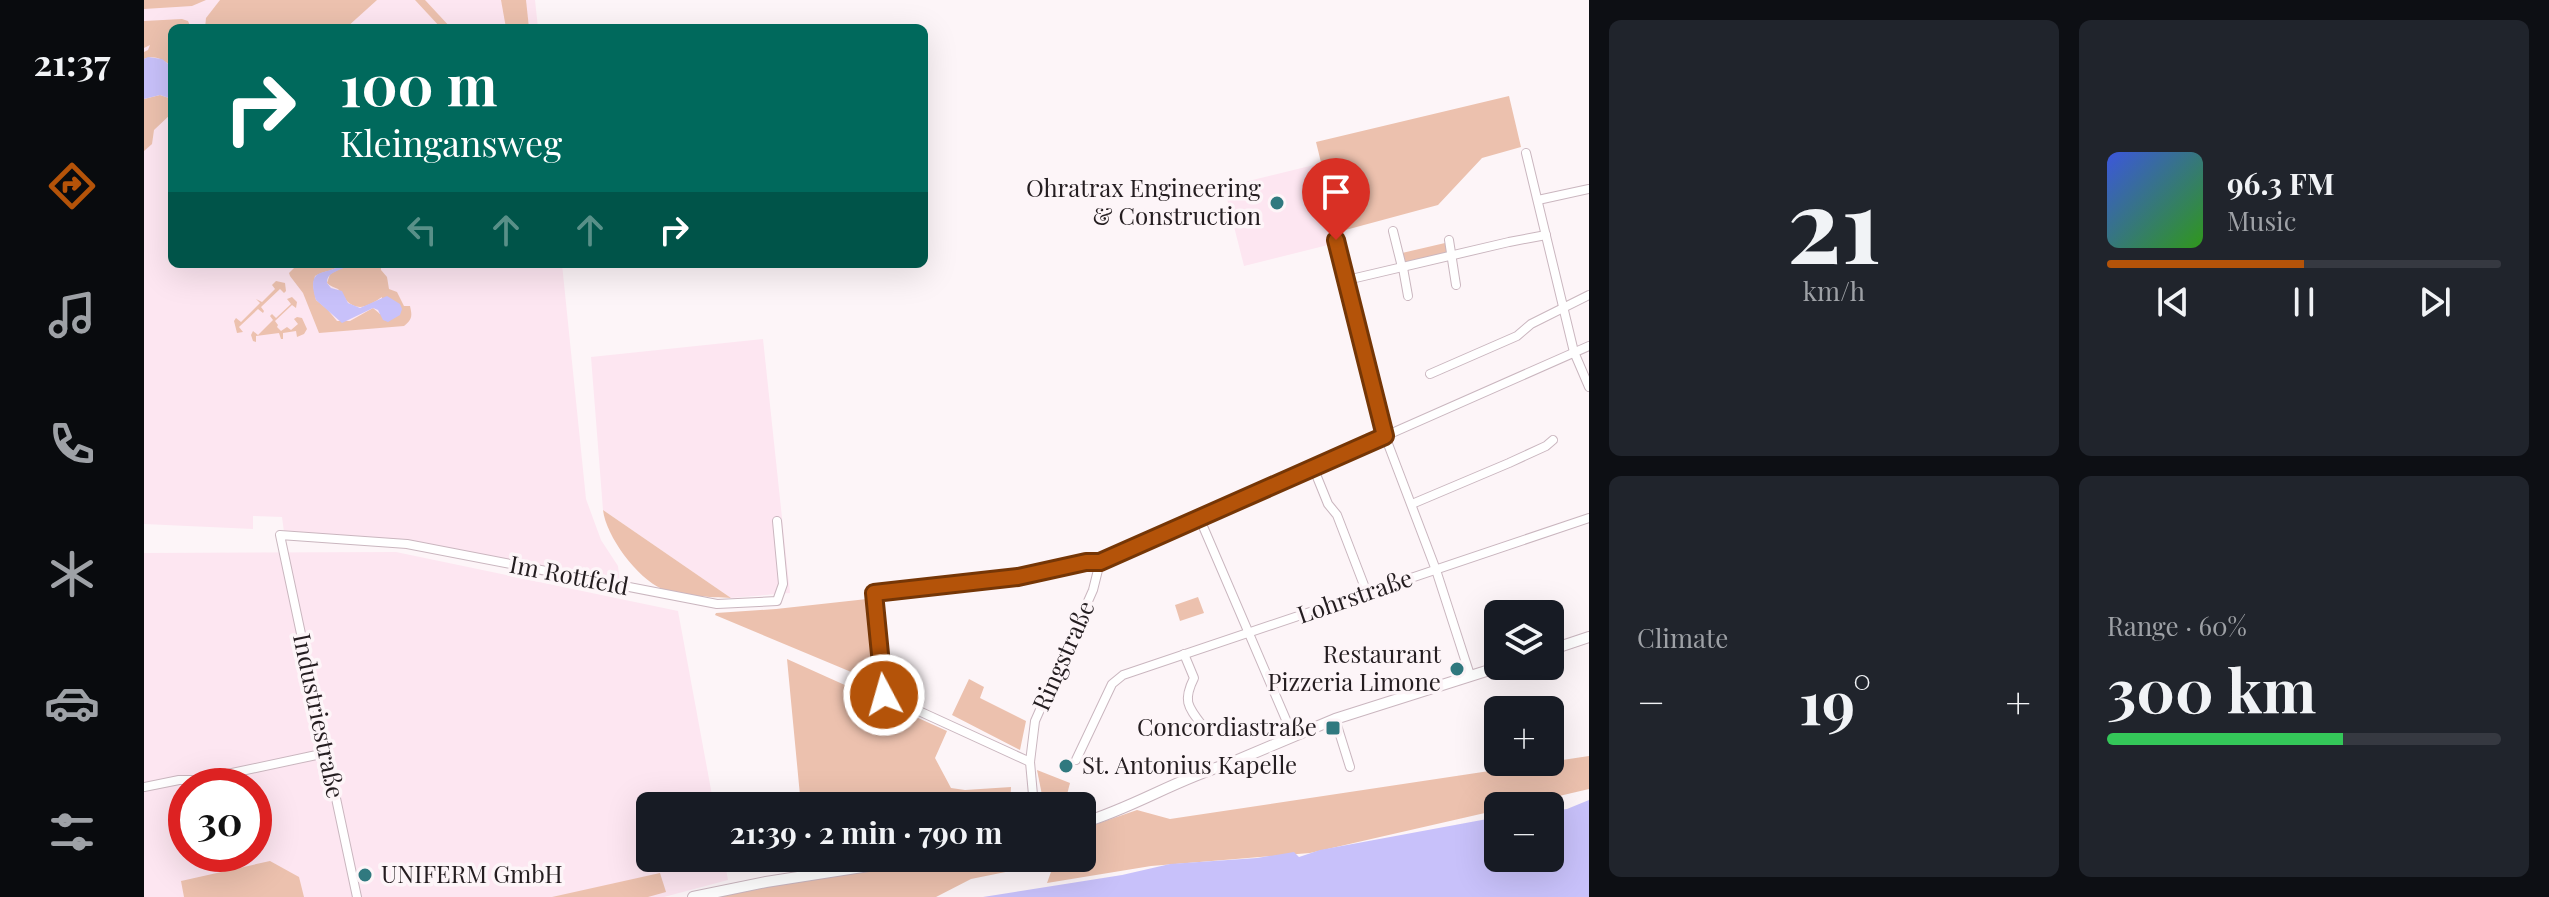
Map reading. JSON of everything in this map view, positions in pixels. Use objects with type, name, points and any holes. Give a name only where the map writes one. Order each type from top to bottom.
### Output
[{"type":"street","points":[[1526,153],[1574,352],[1589,387]]},
{"type":"street","points":[[1538,200],[1589,189]]},
{"type":"street","points":[[1393,231],[1408,296]]},
{"type":"street","points":[[1347,280],[1546,235]]},
{"type":"street","points":[[1336,240],[1385,436],[1436,570],[1470,675]]},
{"type":"street","points":[[1449,240],[1456,285]]},
{"type":"street","points":[[1430,374],[1517,336],[1531,324],[1589,295]]},
{"type":"street","points":[[1030,762],[884,695],[874,593],[1018,577],[1086,562],[1100,562],[1589,346]]},
{"type":"street","points":[[1412,504],[1509,463],[1553,440]]},
{"type":"street","points":[[1313,467],[1328,504],[1337,515],[1367,593]]},
{"type":"street","points":[[1199,517],[1293,736]]},
{"type":"street","name":"Lohrstraße","points":[[1076,760],[1117,678],[1589,518]]},
{"type":"street","name":"Im Rottfeld","points":[[280,535],[407,544],[664,595],[742,605],[777,601],[783,584],[777,521]]},
{"type":"street","name":"Industriestraße","points":[[280,535],[357,897]]},
{"type":"street","name":"Ringstraße","points":[[1033,792],[1030,762],[1035,721],[1093,590],[1100,562]]},
{"type":"street","points":[[1564,645],[1589,637]]},
{"type":"street","points":[[1184,654],[1194,678],[1187,701],[1202,725]]},
{"type":"street","points":[[1096,818],[1335,719],[1484,671]]},
{"type":"street","points":[[1335,719],[1350,767]]},
{"type":"street","points":[[144,787],[179,780],[199,780],[326,753]]},
{"type":"street","points":[[693,897],[831,872]]},
{"type":"shaded area","points":[[144,0],[535,0],[538,24],[168,24],[168,268],[562,268],[586,499],[601,540],[618,566],[620,584],[408,540],[284,532],[282,517],[253,516],[253,529],[144,524]]},
{"type":"shaded area","points":[[144,0],[206,0],[192,6],[144,9]]},
{"type":"shaded area","points":[[220,0],[377,0],[350,24],[205,24],[206,18]]},
{"type":"shaded area","points":[[415,0],[425,0],[447,24],[437,24]]},
{"type":"shaded area","points":[[501,0],[526,0],[529,24],[505,24]]},
{"type":"shaded area","points":[[144,21],[188,21],[189,24],[168,24],[168,64],[156,57],[144,59],[144,52],[150,45],[144,48]]},
{"type":"shaded area","points":[[144,59],[162,59],[168,64],[168,98],[160,95],[144,99]]},
{"type":"shaded area","points":[[160,95],[168,98],[168,117],[154,130],[152,144],[144,151],[144,99]]},
{"type":"shaded area","points":[[1509,96],[1521,147],[1482,158],[1438,205],[1338,232],[1316,142]]},
{"type":"shaded area","points":[[1314,165],[1332,244],[1244,266],[1224,187]]},
{"type":"shaded area","points":[[1445,243],[1447,253],[1404,263],[1402,253]]},
{"type":"shaded area","points":[[294,268],[337,268],[315,276],[316,300],[337,321],[350,321],[373,308],[380,314],[382,297],[360,307],[350,304],[338,289],[327,283],[330,274],[341,268],[381,268],[387,277],[389,289],[397,292],[404,306],[410,306],[410,319],[404,326],[319,333],[303,293],[289,273]]},
{"type":"shaded area","points":[[344,268],[332,273],[327,283],[331,288],[342,291],[348,303],[360,308],[387,296],[400,304],[400,315],[388,322],[373,308],[342,323],[316,300],[313,281],[319,274]]},
{"type":"shaded area","points":[[276,281],[285,283],[286,291],[284,293],[280,289],[261,307],[263,313],[258,309],[239,327],[243,332],[237,333],[236,318],[241,322],[260,303],[256,299],[262,302],[275,289],[272,285]]},
{"type":"shaded area","points":[[292,297],[297,302],[296,308],[292,305],[275,321],[281,331],[287,327],[291,330],[298,324],[294,319],[302,318],[307,329],[304,334],[297,337],[296,331],[283,333],[283,339],[279,333],[256,336],[256,342],[253,341],[253,331],[258,335],[273,320],[272,314],[276,318],[291,304],[287,299]]},
{"type":"shaded area","points":[[763,339],[790,593],[731,598],[603,510],[591,357]]},
{"type":"shaded area","points":[[603,510],[731,598],[678,593],[652,584],[616,544]]},
{"type":"shaded area","points":[[396,552],[678,611],[711,792],[636,792],[636,872],[727,872],[728,880],[664,897],[144,897],[144,553]]},
{"type":"shaded area","points":[[1198,597],[1204,613],[1180,621],[1175,605]]},
{"type":"shaded area","points":[[871,601],[880,684],[715,615],[716,613]]},
{"type":"shaded area","points":[[787,659],[947,731],[935,758],[951,788],[1011,787],[1011,792],[800,792]]},
{"type":"shaded area","points":[[969,679],[984,687],[980,698],[1026,721],[1020,750],[952,715]]},
{"type":"shaded area","points":[[1589,756],[1589,789],[1564,795],[1564,792],[1484,792],[1484,813],[1310,853],[1151,866],[1047,883],[1051,872],[1096,872],[1096,824],[1137,810],[1170,819],[1484,772],[1484,776],[1564,776],[1564,760]]},
{"type":"shaded area","points":[[1037,770],[1070,783],[1068,792],[1041,792]]},
{"type":"shaded area","points":[[1589,800],[1589,897],[983,897],[1122,875],[1170,864],[1257,858],[1294,852],[1299,857],[1320,850],[1484,820],[1484,872],[1564,872],[1564,809]]},
{"type":"shaded area","points":[[272,862],[299,877],[304,897],[184,897],[181,881],[221,872],[272,872]]},
{"type":"shaded area","points":[[856,872],[1005,872],[971,879],[936,897],[716,897]]},
{"type":"shaded area","points":[[660,873],[666,892],[648,897],[552,897]]},
{"type":"place","name":"Ohratrax Engineering & Construction","points":[[1277,203]]},
{"type":"place","name":"Restaurant Pizzeria Limone","points":[[1457,669]]},
{"type":"place","name":"Concordiastraße","points":[[1333,728]]},
{"type":"place","name":"St. Antonius Kapelle","points":[[1066,766]]},
{"type":"place","name":"UNIFERM GmbH","points":[[365,875]]},
{"type":"route","points":[[884,695],[874,593],[1018,577],[1086,562],[1100,562],[1385,436],[1336,240]]}]
